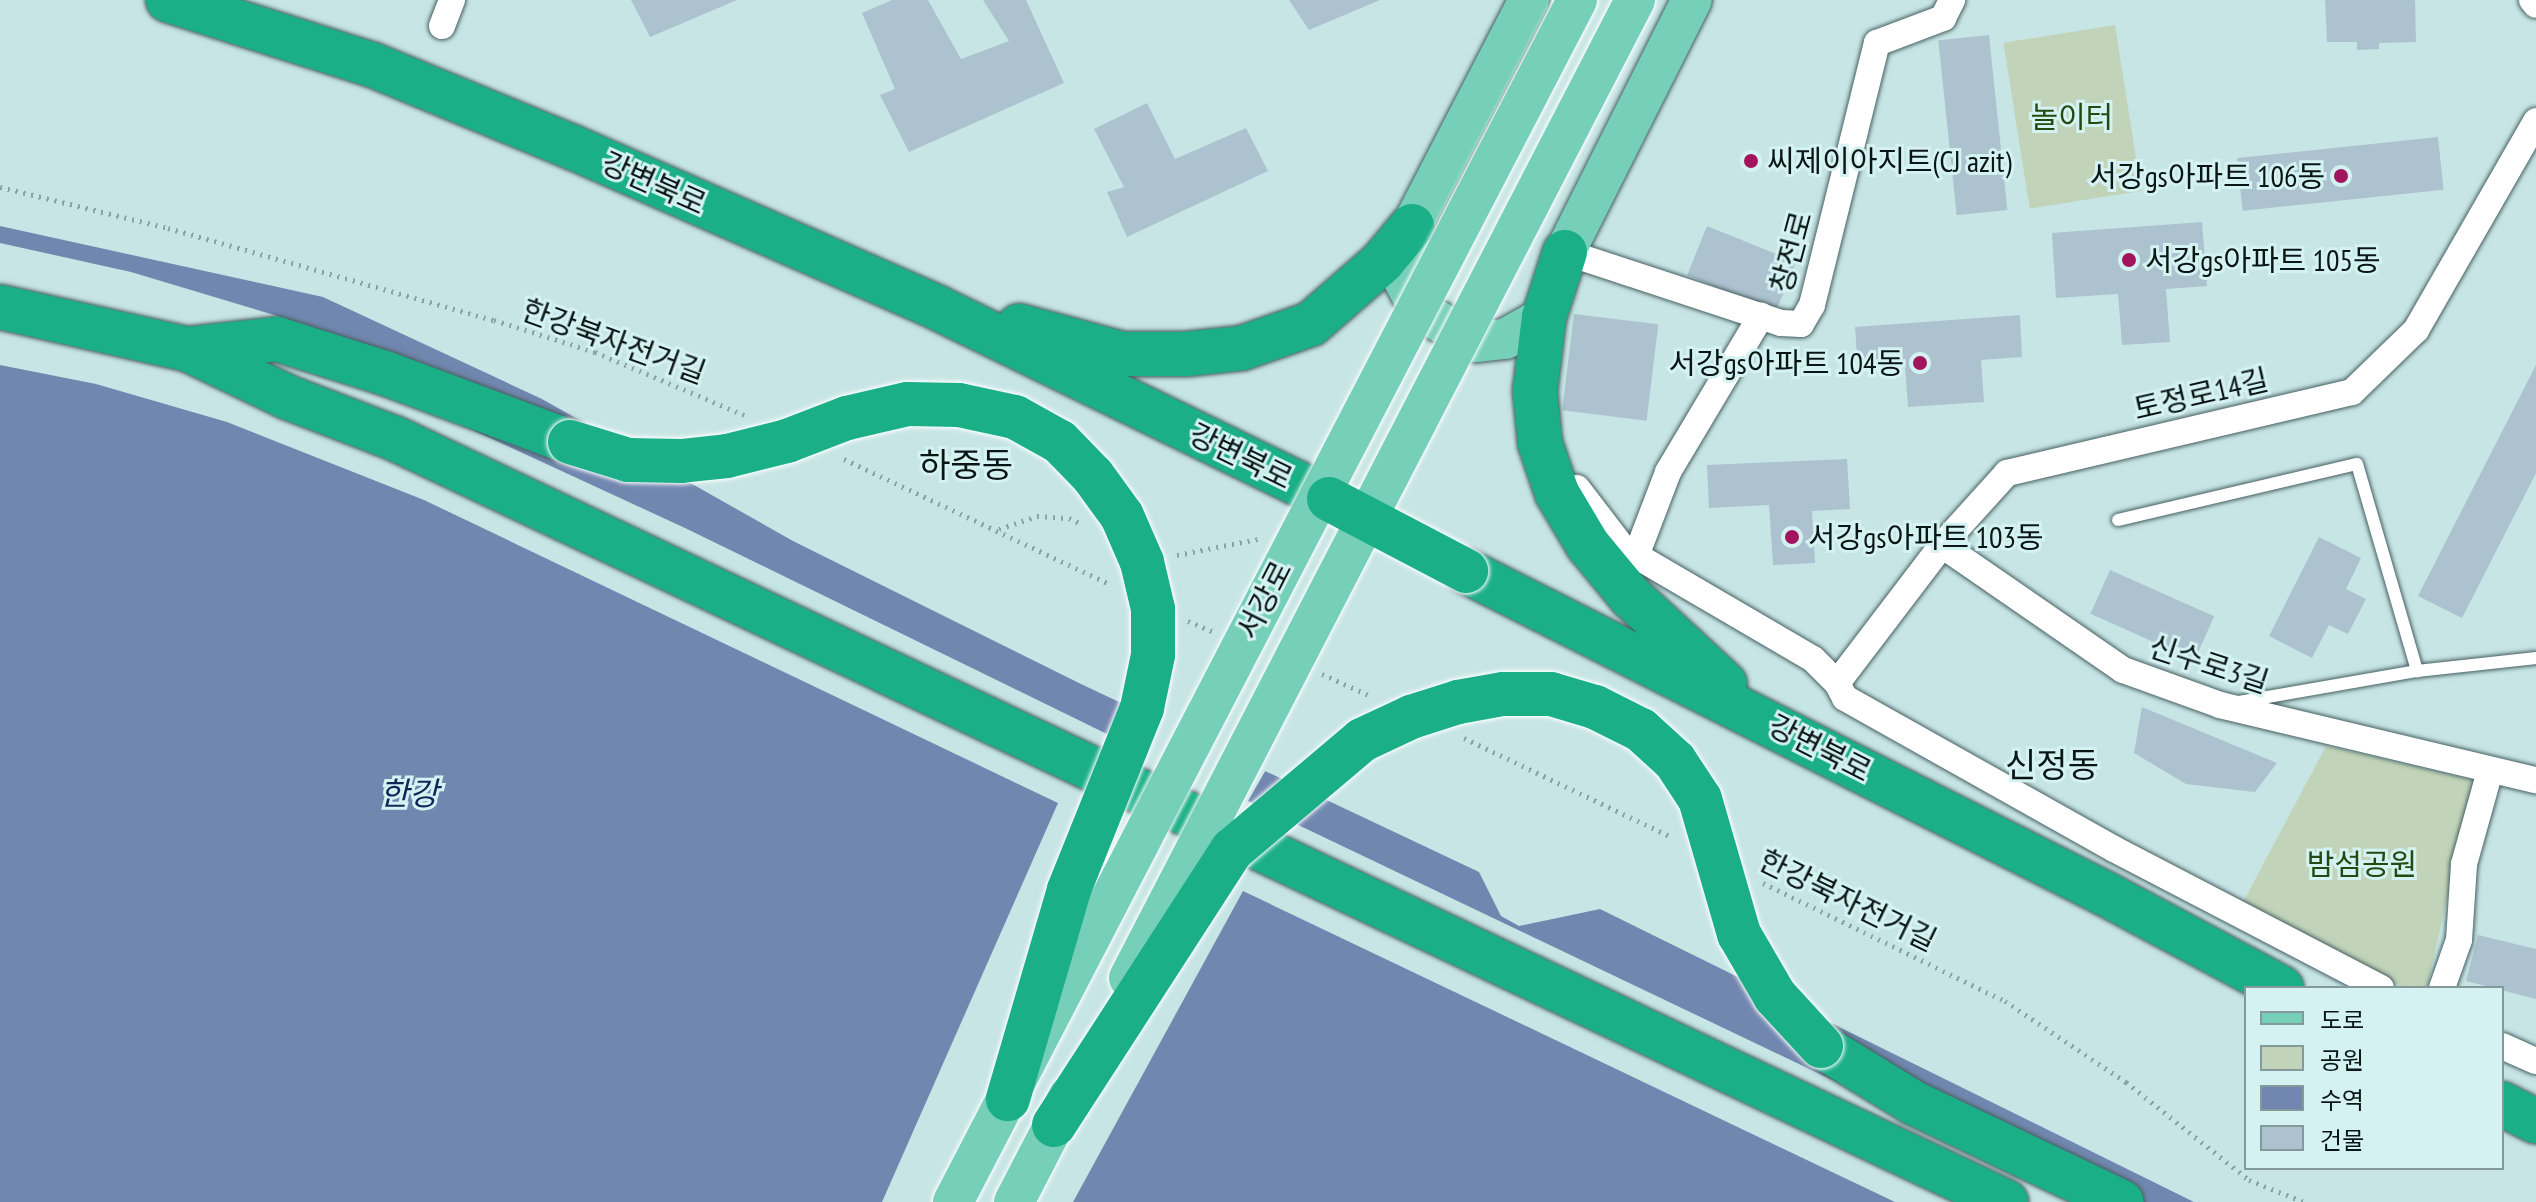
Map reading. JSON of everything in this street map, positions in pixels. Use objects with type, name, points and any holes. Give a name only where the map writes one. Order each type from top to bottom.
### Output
[{"type":"highway","name":"강변북로","points":[[168,0],[373,65],[572,147],[936,307],[1329,499],[2106,894],[2277,986]]},
{"type":"highway","points":[[936,307],[1122,354],[1186,354],[1242,348],[1311,324],[1382,262],[1412,226]]},
{"type":"highway","points":[[1565,252],[1544,317],[1535,391],[1544,456],[1557,493],[1588,545],[1631,597],[1761,718]]},
{"type":"highway","points":[[0,307],[187,349],[287,397],[394,438],[2006,1202]]},
{"type":"highway","points":[[187,349],[277,339],[385,373],[526,427],[628,460],[681,461],[727,456],[787,441],[847,418],[907,404],[959,405],[1015,417],[1060,442],[1093,476],[1122,516],[1142,562],[1153,609],[1153,655],[1142,708],[1069,890],[1008,1099]]},
{"type":"highway","points":[[1054,1125],[1232,850],[1306,791],[1331,763],[1362,740],[1411,717],[1458,702],[1503,694],[1551,694],[1595,707],[1641,730],[1675,761],[1700,799],[1739,934],[1775,996],[1821,1046],[1914,1103],[2122,1202]]},
{"type":"highway","points":[[2504,1105],[2536,1121]]},
{"type":"main road","name":"서강로","points":[[953,1202],[1577,0]]},
{"type":"main road","name":"서강로","points":[[1014,1202],[1635,0]]},
{"type":"main road","points":[[1530,3],[1412,226],[1401,275],[1420,311],[1476,342],[1505,339],[1544,317]]},
{"type":"main road","points":[[1565,252],[1694,5]]},
{"type":"street","points":[[442,26],[452,0]]},
{"type":"street","name":"창전로","points":[[1565,252],[1761,316],[1801,324],[1812,305],[1877,43],[1943,18],[1952,0]]},
{"type":"street","name":"토정로14길","points":[[1837,683],[1942,545],[2007,473],[2352,392],[2416,330],[2527,160],[2536,121]]},
{"type":"street","points":[[1636,556],[1668,472],[1761,316]]},
{"type":"street","points":[[1535,391],[1559,432],[1567,470],[1583,500],[1623,548],[1813,659],[1837,683],[1845,698],[2114,849],[2377,986]]},
{"type":"street","name":"신수로3길","points":[[1942,545],[2123,670],[2220,705],[2536,780]]},
{"type":"street","points":[[2443,986],[2459,940],[2464,864],[2490,771]]},
{"type":"street","points":[[2504,1047],[2536,1061]]},
{"type":"lane","points":[[2118,520],[2357,464],[2417,671]]},
{"type":"lane","points":[[2220,705],[2417,671],[2536,658]]},
{"type":"path","name":"한강북자전거길","points":[[0,187],[168,228],[494,320],[595,352],[748,416]]},
{"type":"path","points":[[833,453],[1111,584]]},
{"type":"path","points":[[1344,683],[1385,702]]},
{"type":"path","points":[[1453,733],[1678,840]]},
{"type":"path","name":"한강북자전거길","points":[[1749,876],[2005,1001],[2126,1082],[2249,1180],[2304,1202]]},
{"type":"green space","name":"놀이터","points":[[2115,25],[2141,191],[2030,209],[2003,43]]},
{"type":"green space","name":"밤섬공원","points":[[2326,746],[2473,780],[2427,986],[2400,986],[2243,902]]},
{"type":"water","name":"한강","points":[[0,226],[323,297],[542,399],[793,541],[1081,684],[1479,872],[1501,916],[1519,926],[1600,909],[2194,1202],[0,1202]]},
{"type":"pier","points":[[0,243],[131,272],[284,318],[273,350],[464,426],[685,528],[1111,736],[1147,711],[1267,768],[1248,801],[2088,1202],[1895,1202],[1243,891],[1073,1202],[882,1202],[1058,803],[424,500],[227,422],[96,384],[0,365]]},
{"type":"building","points":[[631,0],[737,0],[650,37]]},
{"type":"building","points":[[892,0],[928,0],[961,59],[1009,41],[983,0],[1026,0],[1064,83],[909,152],[880,95],[895,89],[862,13]]},
{"type":"building","points":[[1289,0],[1380,0],[1309,30]]},
{"type":"building","points":[[2325,0],[2415,0],[2416,42],[2379,43],[2379,49],[2357,50],[2357,42],[2327,42]]},
{"type":"building","points":[[1989,35],[2007,210],[1957,215],[1938,40]]},
{"type":"building","points":[[1147,103],[1175,159],[1246,128],[1268,171],[1127,237],[1107,192],[1124,187],[1094,129]]},
{"type":"building","name":"서강gs아파트 106동","points":[[2438,137],[2444,190],[2243,211],[2237,158]]},
{"type":"building","name":"서강gs아파트 105동","points":[[2202,222],[2207,286],[2166,289],[2170,342],[2122,345],[2118,294],[2056,298],[2052,233]]},
{"type":"building","points":[[1707,226],[1796,262],[1776,311],[1687,275]]},
{"type":"building","points":[[1574,314],[1658,324],[1647,421],[1562,410]]},
{"type":"building","name":"서강gs아파트 104동","points":[[2020,315],[2022,357],[1981,360],[1984,402],[1908,407],[1905,366],[1858,369],[1855,327]]},
{"type":"building","points":[[2536,365],[2536,473],[2462,618],[2418,596]]},
{"type":"building","name":"서강gs아파트 103동","points":[[1847,459],[1850,509],[1812,511],[1815,563],[1773,565],[1769,505],[1709,508],[1707,465]]},
{"type":"building","points":[[2319,537],[2361,558],[2346,589],[2366,599],[2348,634],[2329,625],[2312,658],[2269,636]]},
{"type":"building","points":[[2110,570],[2214,616],[2195,660],[2090,614]]},
{"type":"building","points":[[2142,707],[2277,763],[2255,792],[2186,784],[2134,753]]},
{"type":"building","points":[[2478,935],[2536,949],[2536,999],[2504,991],[2504,986],[2485,986],[2466,981]]},
{"type":"place","name":"씨제이아지트(CJ azit)","points":[[1751,161]]},
{"type":"place","name":"서강gs아파트 106동","points":[[2341,176]]},
{"type":"place","name":"서강gs아파트 105동","points":[[2129,260]]},
{"type":"place","name":"서강gs아파트 104동","points":[[1920,363]]},
{"type":"place","name":"서강gs아파트 103동","points":[[1792,537]]},
{"type":"district","name":"하중동","points":[[966,465]]},
{"type":"district","name":"신정동","points":[[2052,765]]}]
